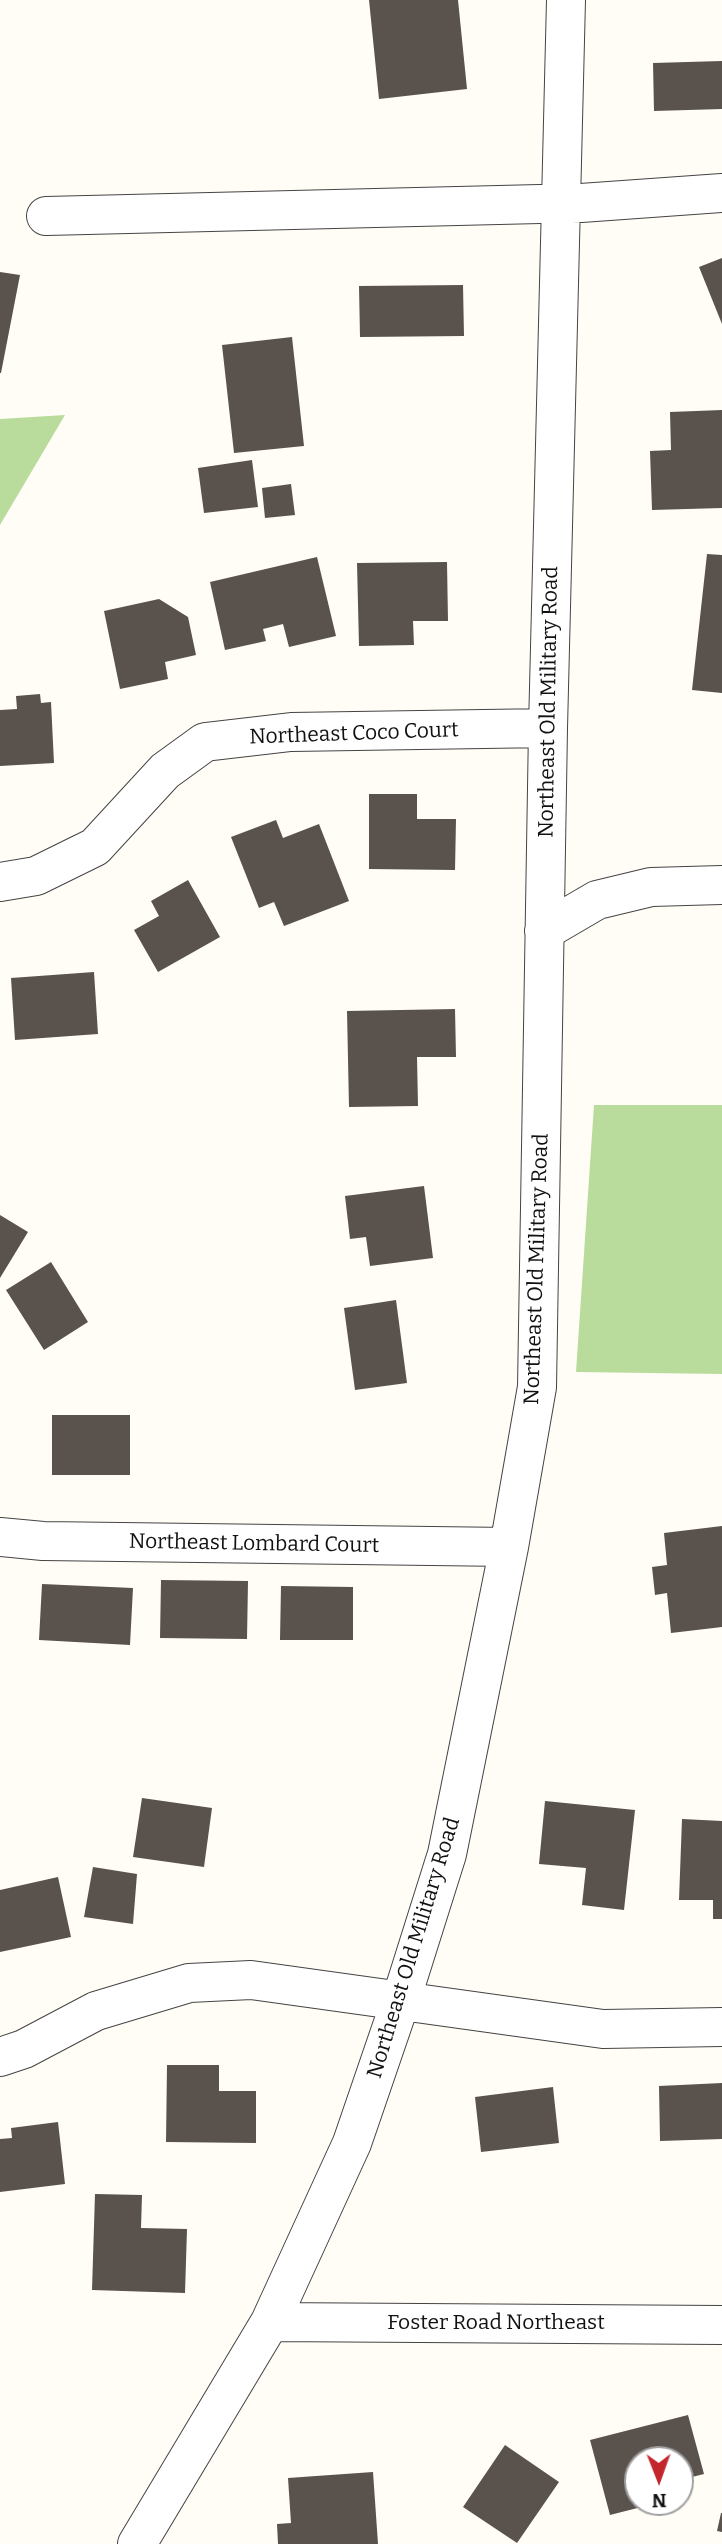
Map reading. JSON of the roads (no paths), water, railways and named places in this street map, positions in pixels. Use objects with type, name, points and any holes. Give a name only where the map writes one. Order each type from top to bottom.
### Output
[{"type":"street","name":"Northeast Old Military Road","points":[[137,2544],[270,2322],[352,2143],[447,1854],[509,1547],[537,1387],[548,728],[566,0]]},
{"type":"street","points":[[46,216],[560,204],[722,193]]},
{"type":"street","name":"Northeast Coco Court","points":[[0,882],[36,876],[95,847],[165,771],[205,742],[291,732],[548,728]]},
{"type":"street","points":[[544,931],[597,900],[651,887],[722,885]]},
{"type":"street","name":"Northeast Lombard Court","points":[[0,1537],[43,1541],[509,1547]]},
{"type":"street","points":[[0,2057],[24,2049],[96,2011],[189,1983],[251,1980],[603,2029],[722,2027]]},
{"type":"street","name":"Foster Road Northeast","points":[[270,2322],[722,2325]]}]
